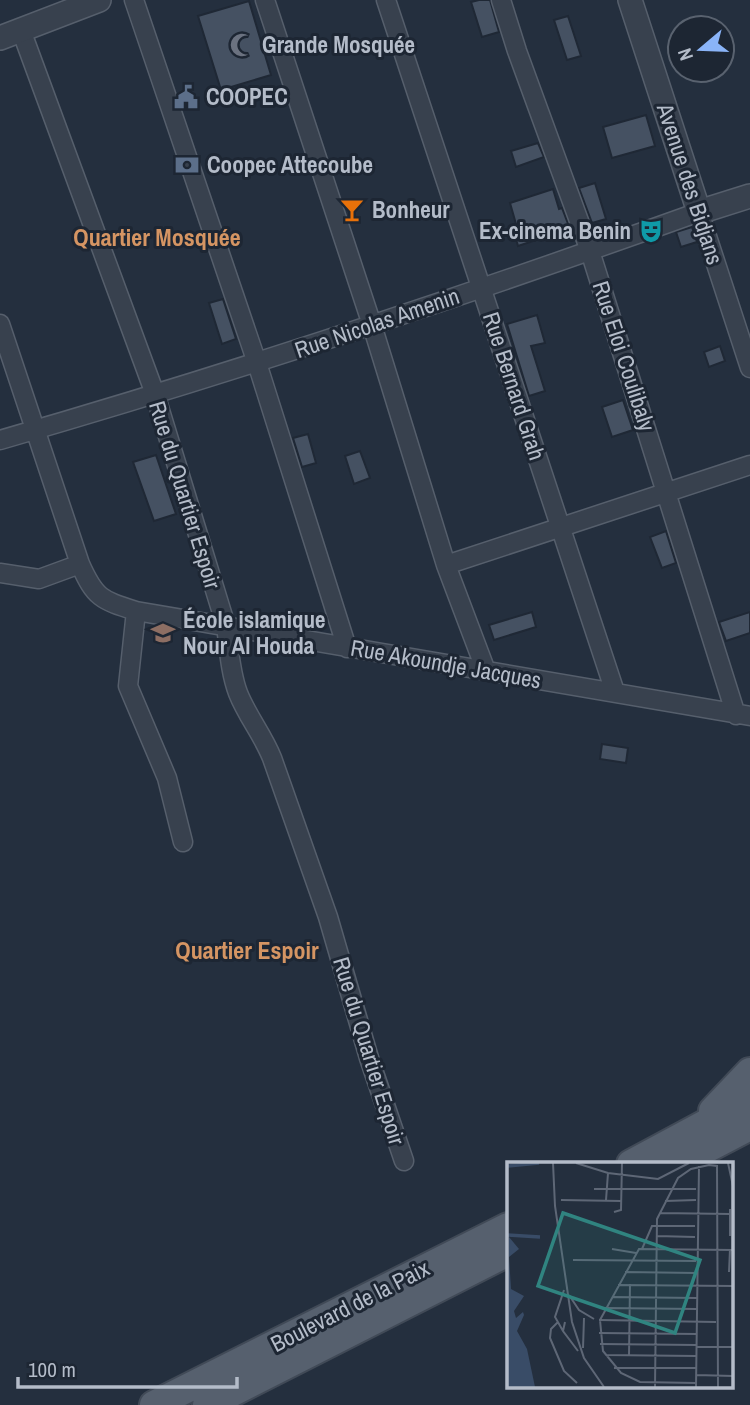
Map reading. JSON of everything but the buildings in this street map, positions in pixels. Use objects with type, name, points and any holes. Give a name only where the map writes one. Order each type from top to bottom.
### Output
[{"type":"main road","points":[[679,1162],[700,1140],[750,1072]]},
{"type":"main road","points":[[700,1140],[750,1100]]},
{"type":"main road","points":[[637,1162],[750,1126]]},
{"type":"main road","points":[[700,1140],[750,1147]]},
{"type":"main road","name":"Boulevard de la Paix","points":[[154,1405],[507,1228]]},
{"type":"main road","name":"Boulevard de la Paix","points":[[207,1405],[507,1253]]},
{"type":"street","points":[[10,34],[99,0]]},
{"type":"street","points":[[134,0],[257,363],[347,648]]},
{"type":"street","points":[[265,0],[372,325],[446,565],[486,671]]},
{"type":"street","name":"Rue Bernard Grah","points":[[386,0],[615,692]]},
{"type":"street","name":"Rue Eloi Coulibaly","points":[[501,0],[590,251],[743,716]]},
{"type":"street","name":"Avenue des Bidjans","points":[[630,0],[750,368]]},
{"type":"street","name":"Rue du Quartier Espoir","points":[[10,34],[155,394],[226,626],[238,694],[264,738],[276,770],[328,917],[369,1058],[404,1161]]},
{"type":"street","name":"Rue Nicolas Amenin","points":[[0,440],[257,363],[750,196]]},
{"type":"street","name":"Rue Akoundje Jacques","points":[[0,324],[80,564],[94,592],[109,603],[136,611],[743,716]]},
{"type":"street","points":[[446,565],[750,465]]},
{"type":"street","points":[[0,573],[39,579],[80,564]]},
{"type":"street","points":[[136,611],[128,686],[167,778],[183,842]]},
{"type":"place","name":"Grande Mosquée","points":[[242,45]]},
{"type":"place","name":"COOPEC","points":[[186,97]]},
{"type":"place","name":"Coopec Attecoube","points":[[187,165]]},
{"type":"place","name":"Bonheur","points":[[352,210]]},
{"type":"place","name":"Ex-cinema Benin","points":[[651,231]]},
{"type":"place","name":"École islamique Nour Al Houda","points":[[163,633]]},
{"type":"district","name":"Quartier Mosquée","points":[[157,238]]},
{"type":"district","name":"Quartier Espoir","points":[[247,951]]}]
